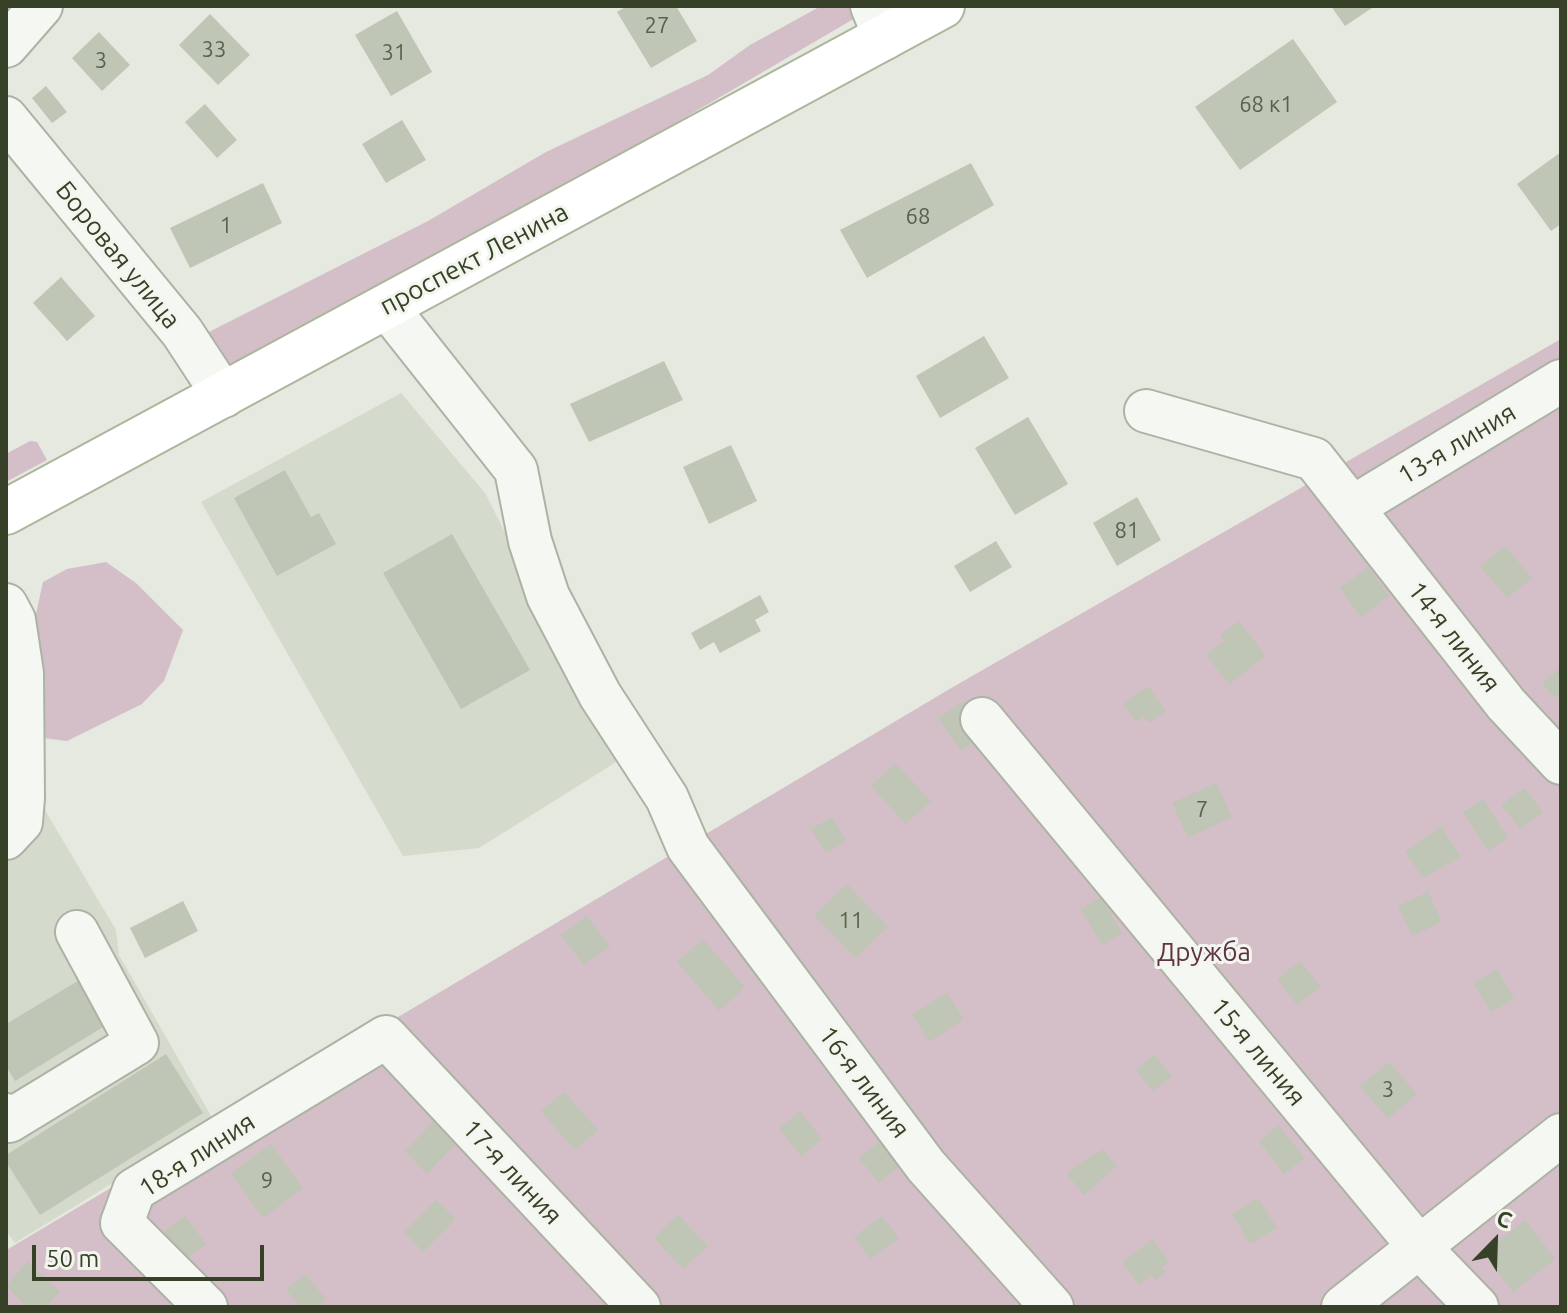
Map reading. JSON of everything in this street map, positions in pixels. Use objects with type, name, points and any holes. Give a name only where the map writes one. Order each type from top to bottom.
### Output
[{"type":"main road","name":"проспект Ленина","points":[[6,512],[386,306],[879,22],[942,6]]},
{"type":"street","points":[[6,46],[41,6]]},
{"type":"street","name":"Боровая улица","points":[[6,118],[182,332],[224,396]]},
{"type":"street","name":"16-я линия","points":[[386,306],[516,470],[530,541],[548,596],[600,695],[667,798],[688,847],[926,1166],[1052,1307]]},
{"type":"street","name":"13-я линия","points":[[1353,507],[1561,381]]},
{"type":"street","name":"14-я линия","points":[[1146,411],[1314,459],[1506,704],[1561,763]]},
{"type":"street","points":[[6,605],[14,620],[22,673],[23,798],[21,822],[6,838]]},
{"type":"street","name":"15-я линия","points":[[982,719],[1421,1249],[1477,1307]]},
{"type":"street","points":[[6,1115],[9,1121],[137,1043],[77,932]]},
{"type":"street","name":"18-я линия","points":[[206,1307],[122,1223],[134,1190],[386,1037]]},
{"type":"street","name":"17-я линия","points":[[386,1037],[639,1307]]},
{"type":"street","points":[[1343,1307],[1421,1249],[1561,1135]]},
{"type":"shaded area","points":[[401,393],[485,493],[621,759],[479,848],[403,856],[201,502]]},
{"type":"shaded area","points":[[6,795],[39,800],[116,930],[119,955],[214,1121],[15,1243],[6,1231]]},
{"type":"green space","points":[[821,6],[851,6],[857,17],[597,169],[247,365],[231,364],[212,356],[197,338],[428,221],[546,152],[708,75],[750,45]]},
{"type":"green space","name":"Дружба","points":[[1561,339],[1561,1307],[6,1307],[8,1249],[953,687]]},
{"type":"green space","points":[[30,441],[37,442],[47,460],[6,482],[6,454]]},
{"type":"green space","points":[[106,562],[136,583],[183,630],[164,681],[142,704],[67,741],[35,737],[36,614],[43,582],[67,569]]},
{"type":"building","points":[[627,6],[676,6],[697,41],[651,68],[617,12]]},
{"type":"building","points":[[1331,6],[1375,6],[1345,26]]},
{"type":"building","points":[[397,11],[432,72],[391,96],[355,35]]},
{"type":"building","points":[[210,14],[250,55],[218,85],[179,45]]},
{"type":"building","points":[[99,32],[130,65],[102,91],[72,58]]},
{"type":"building","points":[[1293,39],[1337,102],[1240,170],[1195,107]]},
{"type":"building","points":[[46,86],[67,112],[52,123],[32,98]]},
{"type":"building","points":[[205,104],[237,140],[217,158],[185,122]]},
{"type":"building","points":[[402,120],[426,160],[386,183],[362,144]]},
{"type":"building","points":[[1561,152],[1561,224],[1551,231],[1517,184]]},
{"type":"building","points":[[971,163],[994,205],[867,278],[840,230]]},
{"type":"building","points":[[263,183],[282,223],[190,268],[170,228]]},
{"type":"building","points":[[61,277],[95,316],[67,341],[33,303]]},
{"type":"building","points":[[984,336],[1009,378],[940,418],[916,376]]},
{"type":"building","points":[[664,361],[683,400],[589,442],[570,404]]},
{"type":"building","points":[[1028,417],[1068,484],[1015,515],[975,448]]},
{"type":"building","points":[[731,445],[757,501],[709,524],[683,467]]},
{"type":"building","points":[[285,470],[311,517],[319,513],[336,544],[277,576],[234,498]]},
{"type":"building","points":[[1137,497],[1161,540],[1117,566],[1093,523]]},
{"type":"building","points":[[452,534],[530,670],[461,709],[383,573]]},
{"type":"building","points":[[996,541],[1012,567],[970,592],[954,566]]},
{"type":"building","points":[[1505,546],[1532,578],[1507,598],[1480,566]]},
{"type":"building","points":[[1368,567],[1389,596],[1361,617],[1340,588]]},
{"type":"building","points":[[760,595],[769,612],[755,620],[761,631],[720,653],[714,642],[700,650],[691,633]]},
{"type":"building","points":[[1239,621],[1266,656],[1229,684],[1206,655],[1224,641],[1220,635]]},
{"type":"building","points":[[1561,667],[1561,692],[1554,697],[1542,684]]},
{"type":"building","points":[[1148,686],[1166,711],[1149,723],[1143,716],[1136,721],[1123,704]]},
{"type":"building","points":[[964,701],[986,734],[961,751],[938,718]]},
{"type":"building","points":[[895,763],[931,801],[906,824],[871,786]]},
{"type":"building","points":[[1216,783],[1232,817],[1188,838],[1172,803]]},
{"type":"building","points":[[1524,788],[1543,812],[1520,829],[1501,805]]},
{"type":"building","points":[[1483,799],[1508,838],[1488,851],[1463,812]]},
{"type":"building","points":[[832,817],[846,841],[826,853],[811,829]]},
{"type":"building","points":[[1441,826],[1461,857],[1423,878],[1405,852]]},
{"type":"building","points":[[847,884],[888,927],[855,958],[814,915]]},
{"type":"building","points":[[1428,892],[1442,922],[1412,936],[1398,906]]},
{"type":"building","points":[[1101,897],[1122,933],[1102,945],[1081,909]]},
{"type":"building","points":[[183,901],[198,931],[145,958],[130,928]]},
{"type":"building","points":[[587,916],[610,946],[584,965],[561,935]]},
{"type":"building","points":[[703,939],[745,987],[719,1011],[677,962]]},
{"type":"building","points":[[1300,961],[1321,987],[1297,1005],[1277,979]]},
{"type":"building","points":[[1497,969],[1514,999],[1491,1012],[1474,983]]},
{"type":"building","points":[[81,979],[108,1024],[15,1081],[6,1066],[6,1024]]},
{"type":"building","points":[[947,993],[964,1019],[929,1042],[912,1014]]},
{"type":"building","points":[[166,1054],[203,1113],[40,1215],[6,1162],[6,1155]]},
{"type":"building","points":[[1155,1054],[1172,1077],[1152,1091],[1136,1069]]},
{"type":"building","points":[[1389,1062],[1417,1094],[1388,1119],[1360,1086]]},
{"type":"building","points":[[564,1092],[598,1130],[575,1150],[541,1111]]},
{"type":"building","points":[[800,1111],[822,1139],[801,1156],[779,1129]]},
{"type":"building","points":[[433,1122],[455,1145],[427,1174],[405,1151]]},
{"type":"building","points":[[1279,1125],[1305,1158],[1284,1174],[1259,1141]]},
{"type":"building","points":[[882,1139],[902,1164],[879,1183],[859,1158]]},
{"type":"building","points":[[271,1144],[303,1188],[263,1218],[231,1173]]},
{"type":"building","points":[[1103,1149],[1117,1166],[1084,1195],[1066,1173]]},
{"type":"building","points":[[1258,1198],[1277,1228],[1250,1244],[1232,1214]]},
{"type":"building","points":[[436,1200],[456,1219],[423,1252],[404,1232]]},
{"type":"building","points":[[678,1215],[708,1246],[683,1269],[654,1238]]},
{"type":"building","points":[[185,1216],[206,1244],[185,1259],[164,1231]]},
{"type":"building","points":[[882,1216],[899,1238],[870,1259],[854,1237]]},
{"type":"building","points":[[1525,1220],[1555,1259],[1513,1292],[1483,1253]]},
{"type":"building","points":[[1153,1239],[1169,1262],[1162,1268],[1166,1273],[1156,1280],[1152,1275],[1139,1285],[1122,1262]]},
{"type":"building","points":[[27,1261],[60,1292],[46,1307],[27,1307],[6,1286]]},
{"type":"building","points":[[305,1274],[326,1299],[317,1307],[301,1307],[286,1290]]}]
